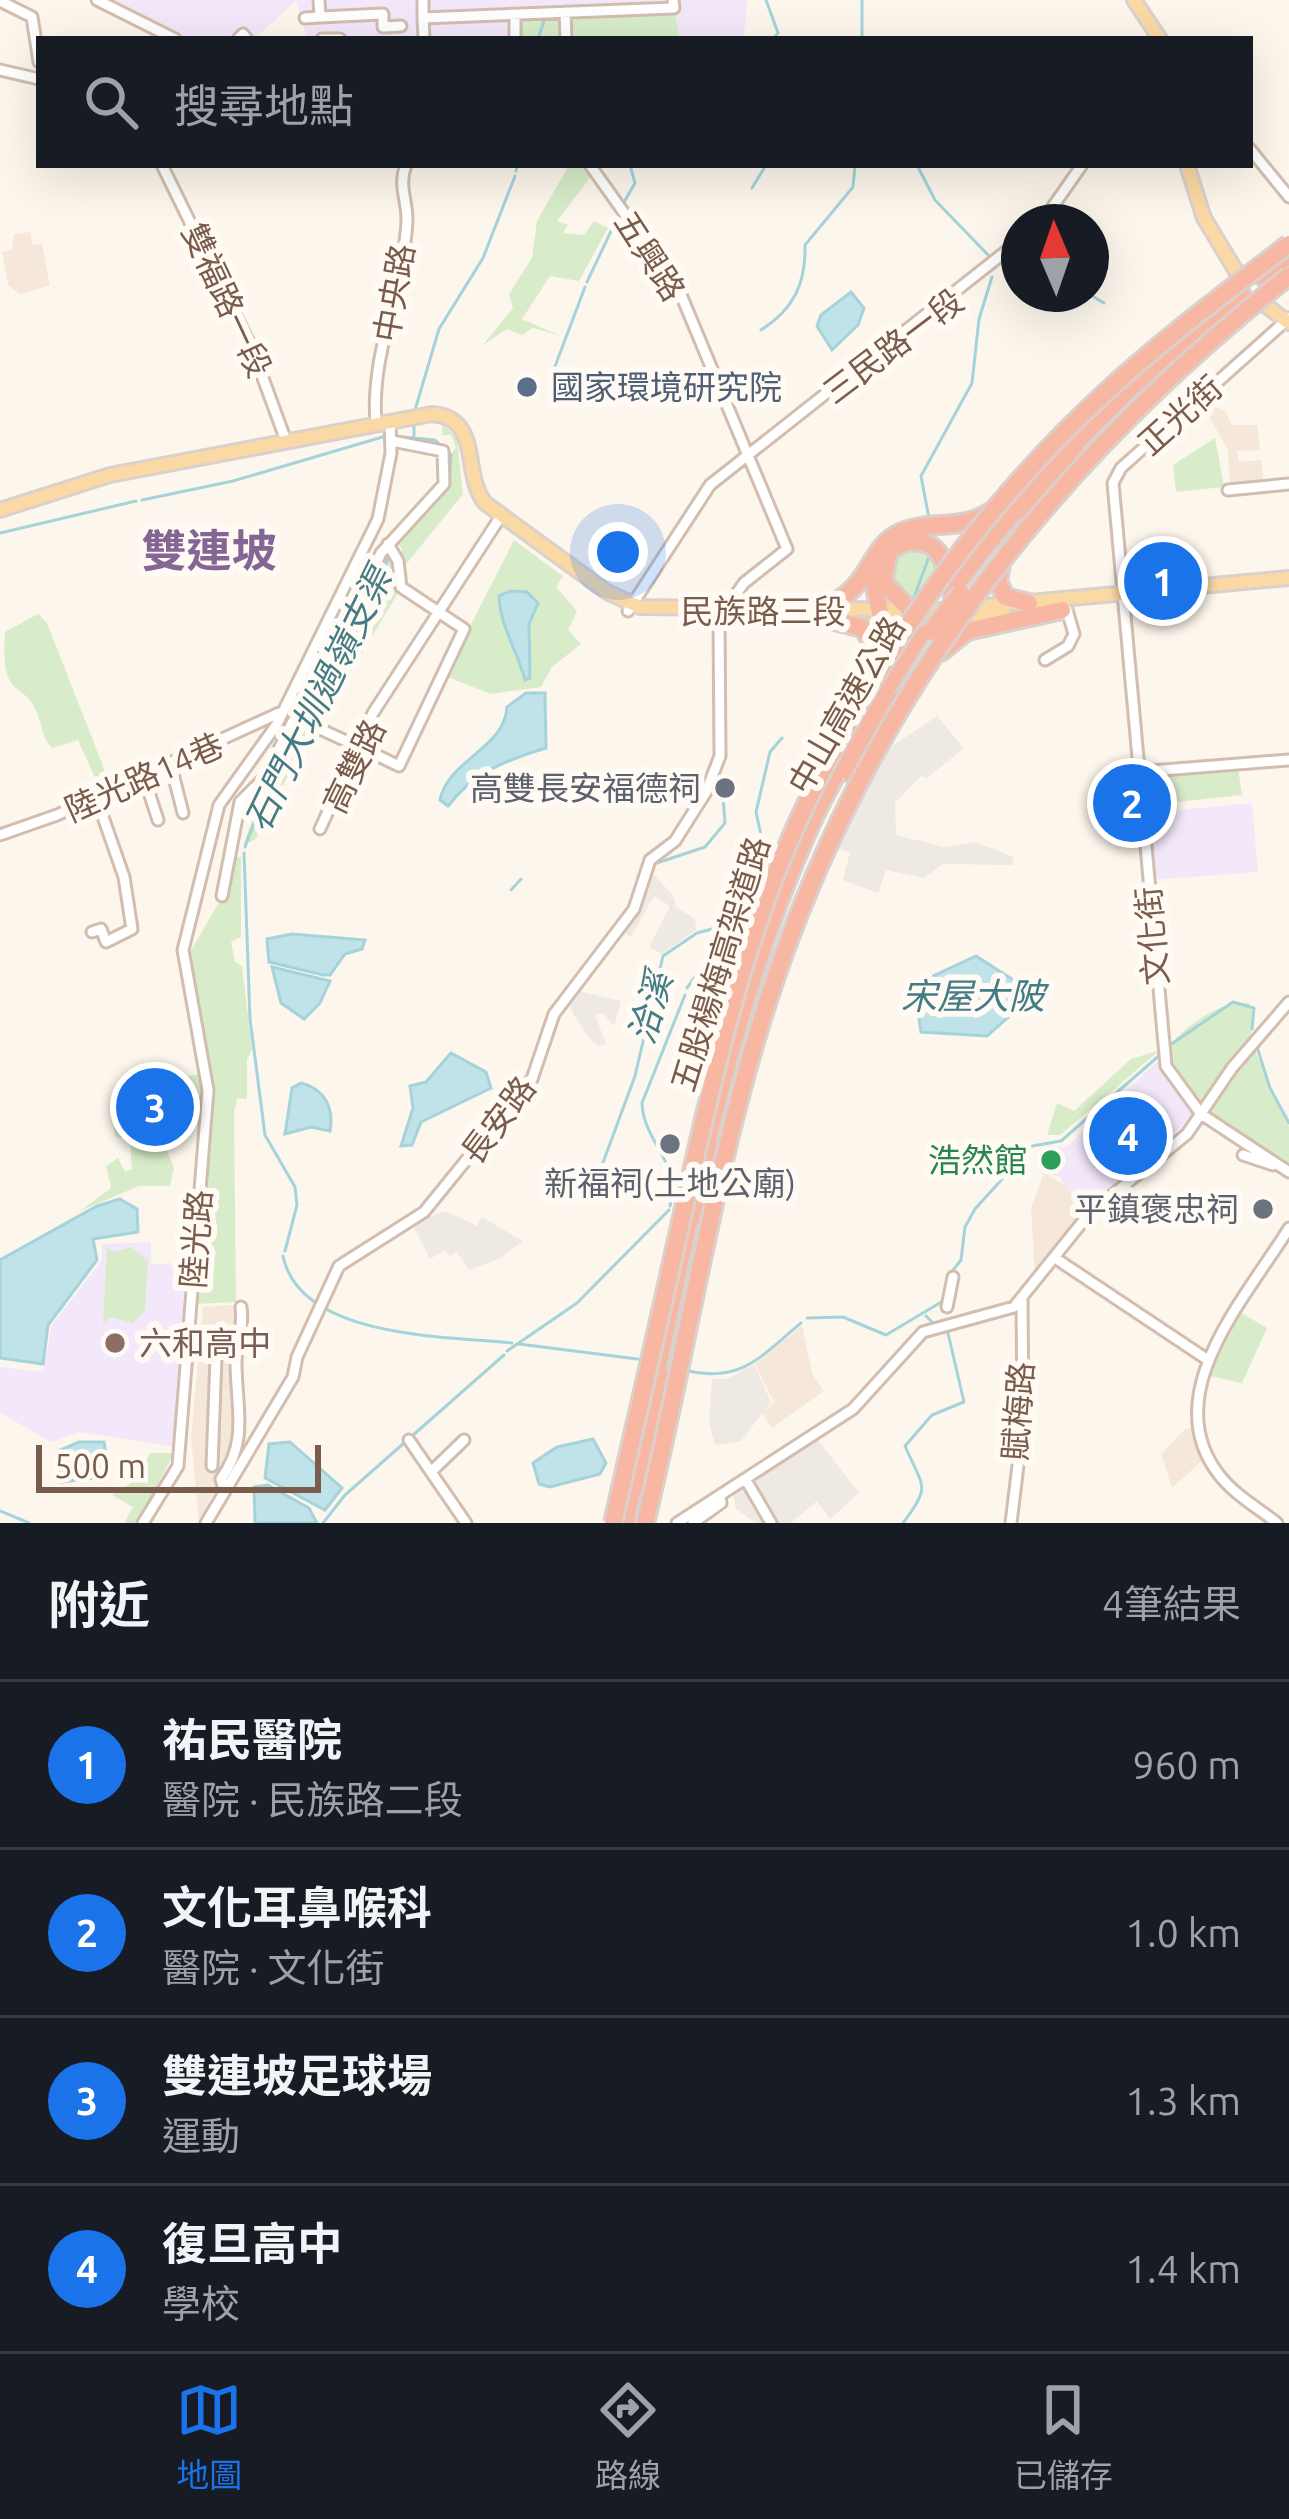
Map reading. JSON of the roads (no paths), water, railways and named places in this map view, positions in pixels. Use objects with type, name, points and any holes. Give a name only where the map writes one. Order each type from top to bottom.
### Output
[{"type":"highway","name":"五股楊梅高架道路","points":[[613,1523],[709,1095],[748,955],[794,832],[839,738],[944,576],[1050,449],[1188,321],[1289,244]]},
{"type":"highway","points":[[1254,288],[1289,255]]},
{"type":"highway","points":[[822,614],[849,598],[879,553],[900,533],[954,527],[985,517],[1167,350],[1289,266]]},
{"type":"highway","name":"五股楊梅高架道路","points":[[645,1523],[761,1023],[794,922],[876,750],[961,612],[1076,468],[1161,382],[1289,276]]},
{"type":"highway","points":[[956,600],[1007,552],[1081,428]]},
{"type":"highway","points":[[943,650],[956,600],[1004,520],[1081,428]]},
{"type":"highway","points":[[910,610],[883,582],[884,561],[897,545],[918,541],[937,550],[956,600]]},
{"type":"highway","points":[[1007,552],[1000,590],[1010,601],[1029,603]]},
{"type":"highway","points":[[879,553],[872,572],[879,615]]},
{"type":"highway","name":"中山高速公路","points":[[629,1523],[698,1179],[739,1021],[773,917],[845,770],[927,629],[956,600]]},
{"type":"highway","points":[[845,770],[943,650],[967,631],[1064,610]]},
{"type":"highway","points":[[822,614],[863,628],[878,660],[845,770]]},
{"type":"main road","points":[[1134,0],[1158,36]]},
{"type":"main road","points":[[1193,168],[1204,218],[1254,288],[1288,319]]},
{"type":"main road","name":"民族路三段","points":[[384,421],[442,415],[460,425],[469,444],[476,492],[501,521],[632,607],[722,615]]},
{"type":"main road","name":"民族路三段","points":[[384,421],[440,420],[454,428],[471,498],[632,607],[664,619],[879,615],[910,610],[927,629]]},
{"type":"main road","points":[[0,510],[136,470],[384,421]]},
{"type":"main road","points":[[927,629],[956,600],[1122,599],[1289,582]]},
{"type":"main road","points":[[956,600],[1064,610],[1122,599]]},
{"type":"main road","name":"民族路三段","points":[[879,615],[927,629]]},
{"type":"street","points":[[97,0],[169,36]]},
{"type":"street","points":[[319,0],[320,17]]},
{"type":"street","points":[[423,0],[424,36]]},
{"type":"street","points":[[305,18],[382,14],[383,27],[404,26],[514,15],[674,8],[674,0]]},
{"type":"street","points":[[0,1],[32,17],[36,43]]},
{"type":"street","points":[[565,12],[566,36]]},
{"type":"street","points":[[514,15],[515,36]]},
{"type":"street","points":[[0,70],[36,79]]},
{"type":"street","points":[[1253,153],[1289,197]]},
{"type":"street","name":"雙福路一段","points":[[163,168],[254,351],[286,438]]},
{"type":"street","name":"中央路","points":[[384,421],[376,397],[407,220],[400,182],[405,168]]},
{"type":"street","name":"五興路","points":[[592,168],[679,290],[787,549],[744,583],[722,615]]},
{"type":"street","points":[[1051,204],[1076,168]]},
{"type":"street","name":"三民路一段","points":[[632,607],[710,485],[894,334],[1001,261]]},
{"type":"street","name":"正光街","points":[[1122,599],[1114,475],[1288,319]]},
{"type":"street","points":[[1081,428],[1110,379]]},
{"type":"street","name":"陸光路","points":[[142,1523],[178,1466],[208,1090],[183,950],[214,818],[284,710],[378,519],[392,441],[384,421]]},
{"type":"street","points":[[222,896],[240,802],[265,777],[292,723],[321,683],[388,544],[444,484],[446,458],[436,446],[392,441]]},
{"type":"street","points":[[1228,490],[1289,484]]},
{"type":"street","name":"高雙路","points":[[359,747],[320,829],[359,747],[501,521]]},
{"type":"street","points":[[322,730],[399,766],[464,629],[401,587],[398,561],[388,544]]},
{"type":"street","points":[[607,592],[623,596],[646,585],[661,611]]},
{"type":"street","name":"文化街","points":[[1122,599],[1163,1052],[1174,1082],[1201,1114]]},
{"type":"street","points":[[1045,660],[1068,646],[1074,634],[1064,610]]},
{"type":"street","name":"長安路","points":[[206,1523],[293,1377],[320,1303],[348,1257],[436,1199],[530,1081],[554,1014],[634,909],[650,860],[675,841],[706,792],[720,756],[722,615]]},
{"type":"street","name":"陸光路14巷","points":[[0,835],[57,815],[95,794],[265,723],[284,710]]},
{"type":"street","points":[[1138,772],[1289,760]]},
{"type":"street","points":[[170,762],[183,813]]},
{"type":"street","points":[[143,774],[158,820]]},
{"type":"street","points":[[92,932],[101,929],[106,942],[132,929],[124,877],[95,794]]},
{"type":"street","points":[[677,1523],[853,1408],[923,1332],[1004,1314],[1022,1299],[1088,1215],[1187,1134],[1289,1002]]},
{"type":"street","points":[[1201,1114],[1243,1154],[1287,1170]]},
{"type":"street","points":[[1277,1523],[1220,1476],[1201,1440],[1197,1408],[1208,1360],[1289,1228]]},
{"type":"street","points":[[1055,1258],[1208,1360]]},
{"type":"street","points":[[953,1277],[945,1299],[954,1322]]},
{"type":"street","name":"賦梅路","points":[[1010,1523],[1017,1503],[1013,1473],[1023,1424],[1022,1299]]},
{"type":"street","points":[[224,1489],[224,1473],[238,1454],[242,1307]]},
{"type":"street","points":[[216,1357],[208,1470],[224,1473]]},
{"type":"street","points":[[409,1440],[466,1523]]},
{"type":"street","points":[[431,1471],[464,1440]]},
{"type":"street","points":[[746,1480],[771,1523]]},
{"type":"street","points":[[693,1523],[721,1503],[720,1496]]},
{"type":"water","points":[[851,292],[864,308],[858,325],[832,350],[817,326],[821,315]]},
{"type":"water","points":[[527,592],[538,603],[529,624],[530,678],[525,680],[500,607],[499,596]]},
{"type":"water","points":[[526,693],[545,693],[546,748],[491,769],[448,806],[440,800],[445,786],[497,733],[507,707]]},
{"type":"water","points":[[292,934],[365,940],[362,949],[345,954],[330,975],[323,975],[269,962],[267,939]]},
{"type":"water","name":"宋屋大陂","points":[[976,956],[1032,992],[1030,998],[987,1036],[921,1032],[914,985]]},
{"type":"water","points":[[272,967],[330,981],[320,1003],[304,1019],[281,1003]]},
{"type":"water","points":[[451,1053],[486,1072],[491,1088],[421,1122],[412,1145],[401,1146],[413,1108],[410,1086],[426,1082]]},
{"type":"water","points":[[301,1083],[326,1101],[330,1131],[311,1127],[285,1134],[292,1088]]},
{"type":"water","points":[[120,1199],[137,1209],[138,1232],[93,1239],[97,1260],[48,1325],[43,1364],[0,1358],[0,1260],[97,1206]]},
{"type":"water","points":[[593,1439],[606,1463],[600,1474],[550,1487],[539,1484],[533,1463],[557,1447]]},
{"type":"water","points":[[79,1442],[104,1442],[107,1464],[100,1477],[61,1482],[56,1452]]},
{"type":"water","points":[[290,1442],[342,1488],[325,1510],[265,1478],[269,1444]]},
{"type":"water","points":[[268,1485],[309,1508],[317,1523],[255,1523],[254,1487]]},
{"type":"waterway","points":[[766,0],[776,36]]},
{"type":"waterway","name":"洽溪","points":[[862,0],[862,36]]},
{"type":"waterway","points":[[539,36],[545,18]]},
{"type":"waterway","points":[[623,204],[635,183],[631,168]]},
{"type":"waterway","name":"洽溪","points":[[752,188],[764,168]]},
{"type":"waterway","name":"洽溪","points":[[761,330],[796,294],[805,245],[853,187],[855,168]]},
{"type":"waterway","name":"洽溪","points":[[919,168],[935,200],[992,259]]},
{"type":"waterway","points":[[415,410],[439,329],[483,258],[515,176]]},
{"type":"waterway","points":[[587,282],[613,227]]},
{"type":"waterway","name":"洽溪","points":[[929,518],[921,476],[972,383],[979,319],[992,277]]},
{"type":"waterway","points":[[554,369],[585,287]]},
{"type":"waterway","points":[[414,425],[414,436]]},
{"type":"waterway","name":"石門大圳過嶺支渠","points":[[142,500],[233,481],[386,436]]},
{"type":"waterway","name":"石門大圳過嶺支渠","points":[[393,436],[435,440],[451,455],[449,485],[395,546]]},
{"type":"waterway","name":"石門大圳過嶺支渠","points":[[0,533],[136,501]]},
{"type":"waterway","name":"石門大圳過嶺支渠","points":[[245,847],[266,790],[368,609],[390,554]]},
{"type":"waterway","name":"洽溪","points":[[913,600],[930,554]]},
{"type":"waterway","name":"洽溪","points":[[886,643],[897,626]]},
{"type":"waterway","name":"洽溪","points":[[602,1186],[601,1168],[635,1076],[663,956],[697,933],[723,926],[767,863],[756,812],[770,752],[782,738]]},
{"type":"waterway","points":[[657,863],[705,847],[725,823],[723,796]]},
{"type":"waterway","name":"石門大圳過嶺支渠","points":[[244,853],[250,1019],[265,1135],[295,1187],[297,1205],[285,1251]]},
{"type":"waterway","points":[[511,890],[521,879]]},
{"type":"waterway","name":"洽溪","points":[[687,988],[727,933],[750,922]]},
{"type":"waterway","name":"洽溪","points":[[670,1206],[671,1178],[642,1103],[685,995]]},
{"type":"waterway","name":"石門大圳過嶺支渠","points":[[1167,1047],[1233,1002],[1254,1008],[1252,1029]]},
{"type":"waterway","name":"石門大圳過嶺支渠","points":[[1256,1044],[1270,1088],[1289,1123]]},
{"type":"waterway","name":"石門大圳過嶺支渠","points":[[950,1274],[961,1260],[965,1227],[975,1209],[1032,1146],[1061,1141],[1161,1054]]},
{"type":"waterway","name":"洽溪","points":[[507,1351],[577,1303],[669,1210]]},
{"type":"waterway","name":"石門大圳過嶺支渠","points":[[283,1256],[295,1283],[317,1304],[346,1318],[415,1334],[512,1343]]},
{"type":"waterway","name":"石門大圳過嶺支渠","points":[[807,1318],[843,1317],[886,1335],[943,1301]]},
{"type":"waterway","points":[[926,1316],[934,1324]]},
{"type":"waterway","name":"石門大圳過嶺支渠","points":[[684,1370],[735,1370],[761,1357],[801,1323]]},
{"type":"waterway","points":[[903,1523],[922,1486],[905,1446],[932,1415],[964,1402],[947,1329]]},
{"type":"waterway","name":"石門大圳過嶺支渠","points":[[519,1344],[645,1360]]},
{"type":"waterway","name":"洽溪","points":[[323,1523],[345,1495],[504,1355]]},
{"type":"waterway","points":[[0,1511],[29,1523]]},
{"type":"place","name":"國家環境研究院","points":[[527,387]]},
{"type":"place","name":"祐民醫院","points":[[1163,581]]},
{"type":"place","name":"高雙長安福德祠","points":[[725,788]]},
{"type":"place","name":"文化耳鼻喉科","points":[[1132,803]]},
{"type":"place","name":"雙連坡足球場","points":[[155,1107]]},
{"type":"place","name":"復旦高中","points":[[1128,1136]]},
{"type":"place","name":"新福祠(土地公廟)","points":[[670,1144]]},
{"type":"place","name":"浩然館","points":[[1051,1160]]},
{"type":"place","name":"平鎮褒忠祠","points":[[1263,1209]]},
{"type":"place","name":"六和高中","points":[[115,1343]]},
{"type":"district","name":"雙連坡","points":[[209,551]]}]
